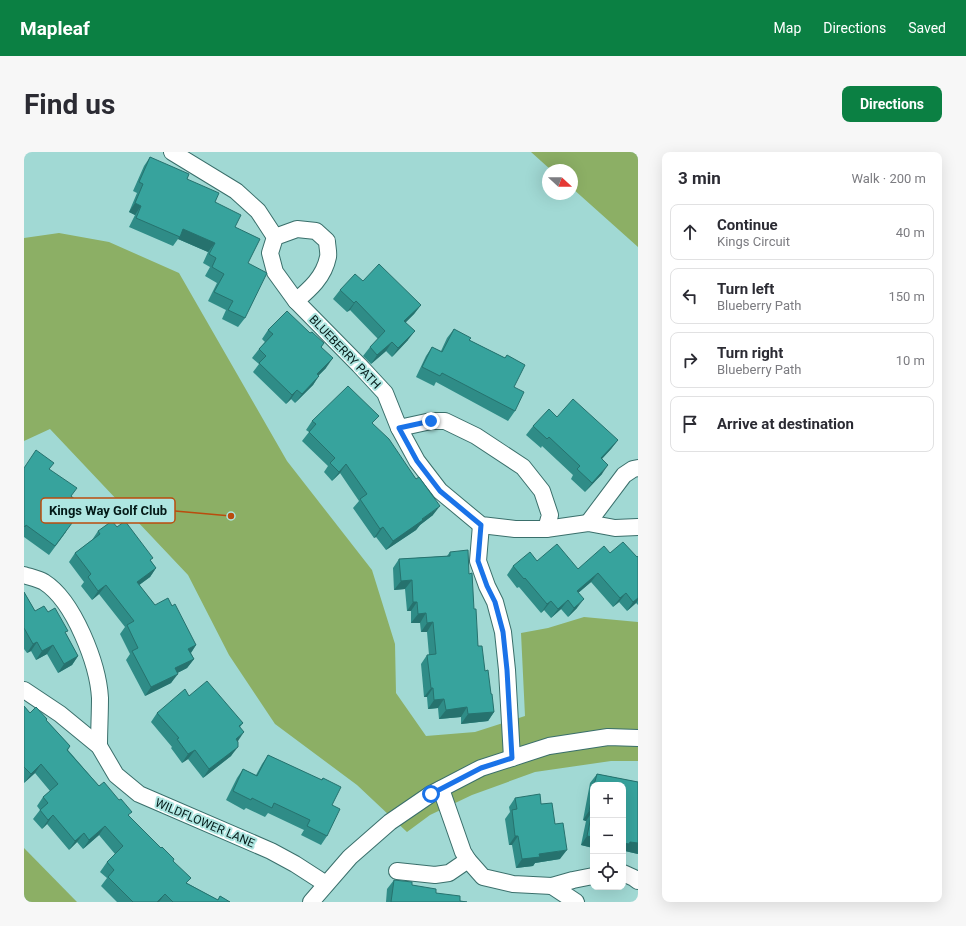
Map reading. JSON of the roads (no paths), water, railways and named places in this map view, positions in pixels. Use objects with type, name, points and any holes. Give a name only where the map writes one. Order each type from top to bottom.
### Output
[{"type":"street","points":[[172,152],[236,191],[258,211],[275,237],[297,229],[316,231],[327,241],[328,256],[324,268],[315,284],[296,301]]},
{"type":"street","name":"BLUEBERRY PATH","points":[[275,237],[270,252],[275,272],[296,301],[359,365],[384,393],[399,428],[417,461],[440,491],[481,525]]},
{"type":"street","points":[[399,428],[431,421],[446,421],[476,436],[523,467],[542,491],[550,515],[546,529]]},
{"type":"street","points":[[588,523],[624,475],[633,469],[638,468]]},
{"type":"street","points":[[512,758],[507,670],[503,632],[495,602],[487,586],[478,561],[481,525],[515,529],[546,529],[588,523],[615,528],[638,527]]},
{"type":"street","points":[[24,575],[44,582],[62,599],[82,631],[93,662],[100,696],[98,746]]},
{"type":"street","name":"WILDFLOWER LANE","points":[[24,690],[60,714],[98,746],[116,775],[139,794],[271,851],[326,884]]},
{"type":"street","points":[[311,902],[350,857],[390,822],[431,794],[481,768],[549,746],[608,737],[638,738]]},
{"type":"street","points":[[441,789],[463,852],[483,877],[513,884],[552,886],[590,877]]},
{"type":"street","points":[[397,871],[435,875],[449,873],[468,860]]},
{"type":"street","points":[[626,874],[638,881]]},
{"type":"street","points":[[552,886],[576,902]]},
{"type":"place","name":"Kings Way Golf Club","points":[[231,516]]}]
